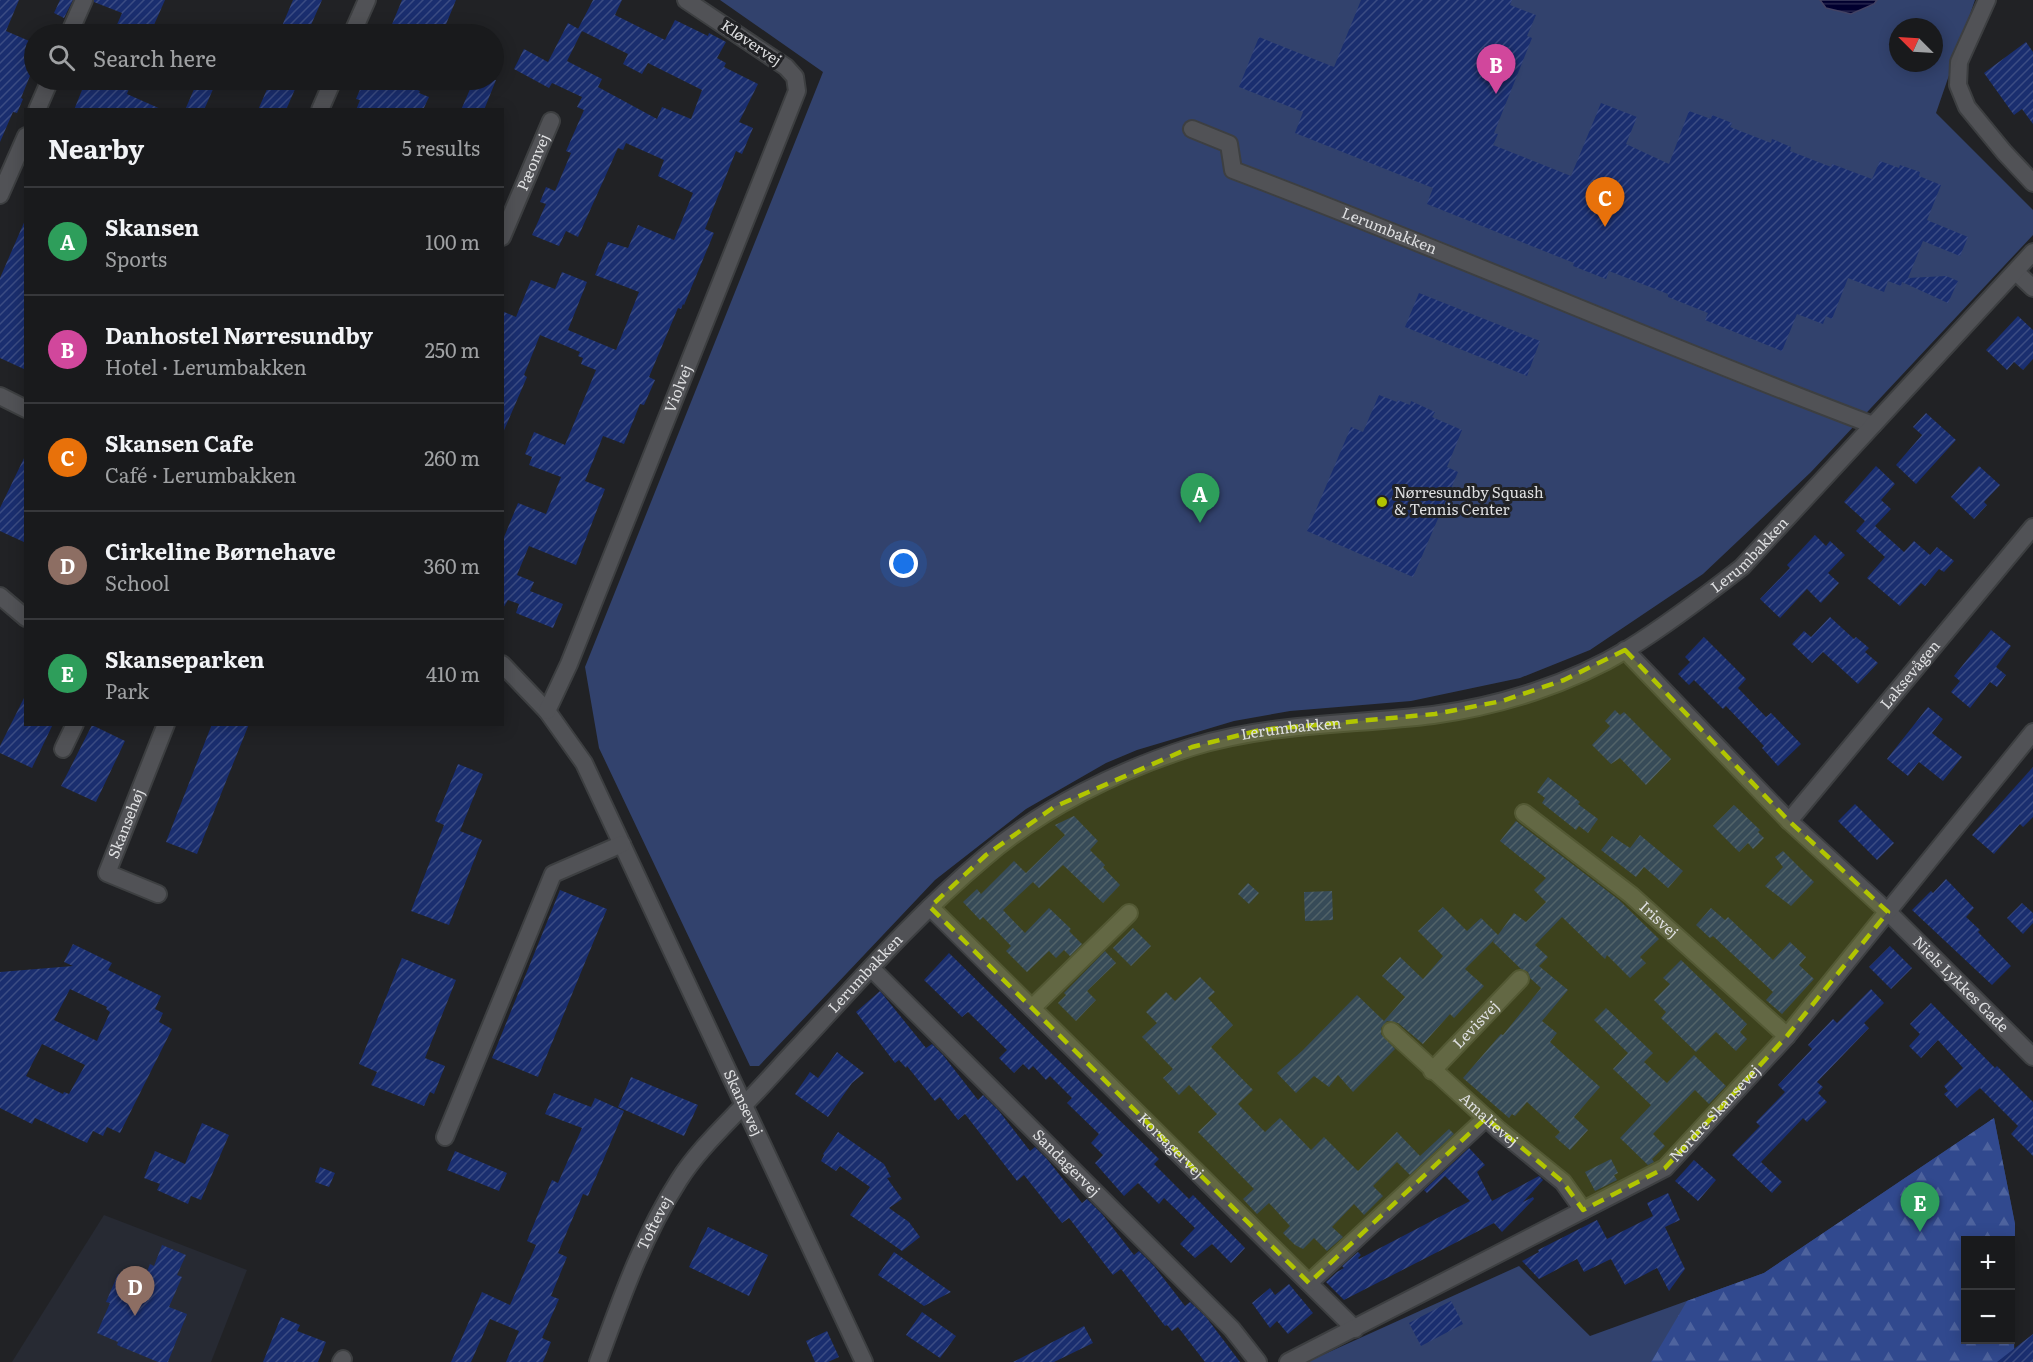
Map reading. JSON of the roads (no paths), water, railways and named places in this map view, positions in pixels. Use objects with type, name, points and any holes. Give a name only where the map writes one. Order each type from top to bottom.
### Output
[{"type":"street","points":[[73,24],[84,0]]},
{"type":"street","points":[[356,24],[367,0]]},
{"type":"street","name":"Kløvervej","points":[[686,0],[786,67]]},
{"type":"street","points":[[1988,0],[1959,62],[1958,85],[1966,107],[2033,183]]},
{"type":"street","name":"Violvej","points":[[547,711],[573,653],[797,91],[795,77],[786,67]]},
{"type":"street","points":[[38,108],[46,90]]},
{"type":"street","points":[[321,108],[329,90]]},
{"type":"street","name":"Pæonvej","points":[[504,232],[551,122]]},
{"type":"street","name":"Lerumbakken","points":[[1192,129],[1229,144],[1233,170],[1873,425]]},
{"type":"street","points":[[0,195],[24,141]]},
{"type":"street","name":"Lerumbakken","points":[[745,1104],[930,907],[986,855],[1054,807],[1127,771],[1192,747],[1260,730],[1435,714],[1502,701],[1564,681],[1625,650],[1690,608],[1742,567],[2033,252]]},
{"type":"street","points":[[2016,272],[2033,288]]},
{"type":"street","points":[[0,396],[24,408]]},
{"type":"street","name":"Laksevågen","points":[[1789,821],[2033,527]]},
{"type":"street","points":[[0,596],[24,616]]},
{"type":"street","points":[[1625,650],[1789,821],[1888,912]]},
{"type":"street","name":"Skansevej","points":[[504,666],[547,711],[584,763],[864,1362]]},
{"type":"street","points":[[63,748],[74,726]]},
{"type":"street","name":"Skansehøj","points":[[158,894],[107,873],[165,726]]},
{"type":"street","name":"Nordre Skansevej","points":[[1288,1362],[1665,1168],[1788,1036],[2031,738]]},
{"type":"street","name":"Irisvej","points":[[1524,813],[1632,895],[1788,1036]]},
{"type":"street","points":[[445,1137],[553,874],[622,844]]},
{"type":"street","name":"Korsagervej","points":[[930,907],[1355,1329]]},
{"type":"street","name":"Niels Lykkes Gade","points":[[1888,912],[2033,1057]]},
{"type":"street","points":[[1032,1008],[1129,913]]},
{"type":"street","name":"Sandagervej","points":[[871,968],[1232,1329],[1258,1362]]},
{"type":"street","name":"Levisvej","points":[[1432,1071],[1520,979]]},
{"type":"street","name":"Amalievej","points":[[1391,1031],[1432,1071],[1563,1182],[1583,1210]]},
{"type":"street","name":"Toftevej","points":[[598,1362],[637,1258],[660,1212],[681,1177],[710,1141],[745,1104]]},
{"type":"street","points":[[1309,1283],[1486,1118]]},
{"type":"place","name":"Danhostel Nørresundby","points":[[1496,94]]},
{"type":"place","name":"Skansen Cafe","points":[[1605,227]]},
{"type":"place","name":"Nørresundby Squash & Tennis Center","points":[[1382,502]]},
{"type":"place","name":"Skansen","points":[[1200,523]]},
{"type":"place","name":"Skanseparken","points":[[1920,1232]]},
{"type":"place","name":"Cirkeline Børnehave","points":[[135,1316]]}]
